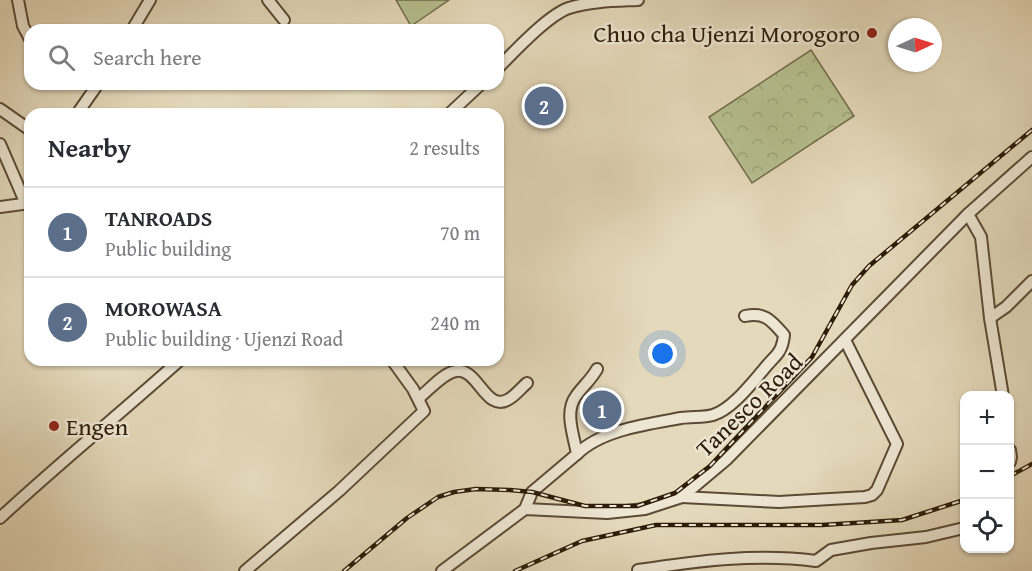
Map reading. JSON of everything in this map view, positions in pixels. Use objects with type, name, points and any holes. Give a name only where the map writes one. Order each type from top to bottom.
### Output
[{"type":"street","points":[[18,0],[24,28]]},
{"type":"street","points":[[136,24],[150,0]]},
{"type":"street","points":[[268,0],[284,20]]},
{"type":"street","points":[[504,62],[529,38],[567,9],[606,1],[638,0]]},
{"type":"street","points":[[81,108],[94,90]]},
{"type":"street","points":[[455,108],[475,90]]},
{"type":"street","points":[[0,109],[24,126]]},
{"type":"street","points":[[0,144],[24,195]]},
{"type":"street","name":"Tanesco Road","points":[[525,509],[607,513],[645,509],[682,497],[726,460],[969,214],[1032,157]]},
{"type":"street","points":[[0,207],[24,204]]},
{"type":"street","points":[[969,214],[981,237],[990,318],[1002,391]]},
{"type":"street","points":[[990,318],[1006,307],[1032,281]]},
{"type":"street","points":[[442,571],[525,509],[532,492],[586,445],[622,429],[714,414],[743,395],[768,363],[779,353],[783,347],[784,335],[767,318],[758,313],[745,316]]},
{"type":"street","points":[[682,497],[779,502],[872,495],[877,490],[897,444],[845,340]]},
{"type":"street","points":[[0,518],[173,366]]},
{"type":"street","points":[[245,571],[339,491],[424,411],[419,398],[396,366]]},
{"type":"street","points":[[577,454],[570,410],[574,399],[597,369]]},
{"type":"street","points":[[419,398],[454,371],[462,371],[473,378],[490,398],[498,402],[510,399],[526,383]]},
{"type":"street","points":[[638,570],[758,557],[816,561],[831,550],[926,537],[960,529]]},
{"type":"green space","points":[[396,0],[449,0],[414,24],[410,24]]},
{"type":"green space","points":[[811,50],[854,116],[752,183],[709,117]]},
{"type":"railway","points":[[344,571],[407,518],[438,497],[454,492],[476,489],[532,492],[585,506],[637,506],[675,493],[710,466],[812,357],[852,285],[869,266],[1032,130]]},
{"type":"railway","points":[[1014,474],[1032,464]]},
{"type":"railway","points":[[515,571],[582,541],[656,525],[822,525],[902,520],[960,501]]},
{"type":"place","name":"Chuo cha Ujenzi Morogoro","points":[[872,33]]},
{"type":"place","name":"MOROWASA","points":[[544,106]]},
{"type":"place","name":"TANROADS","points":[[602,410]]},
{"type":"place","name":"Engen","points":[[54,426]]}]
